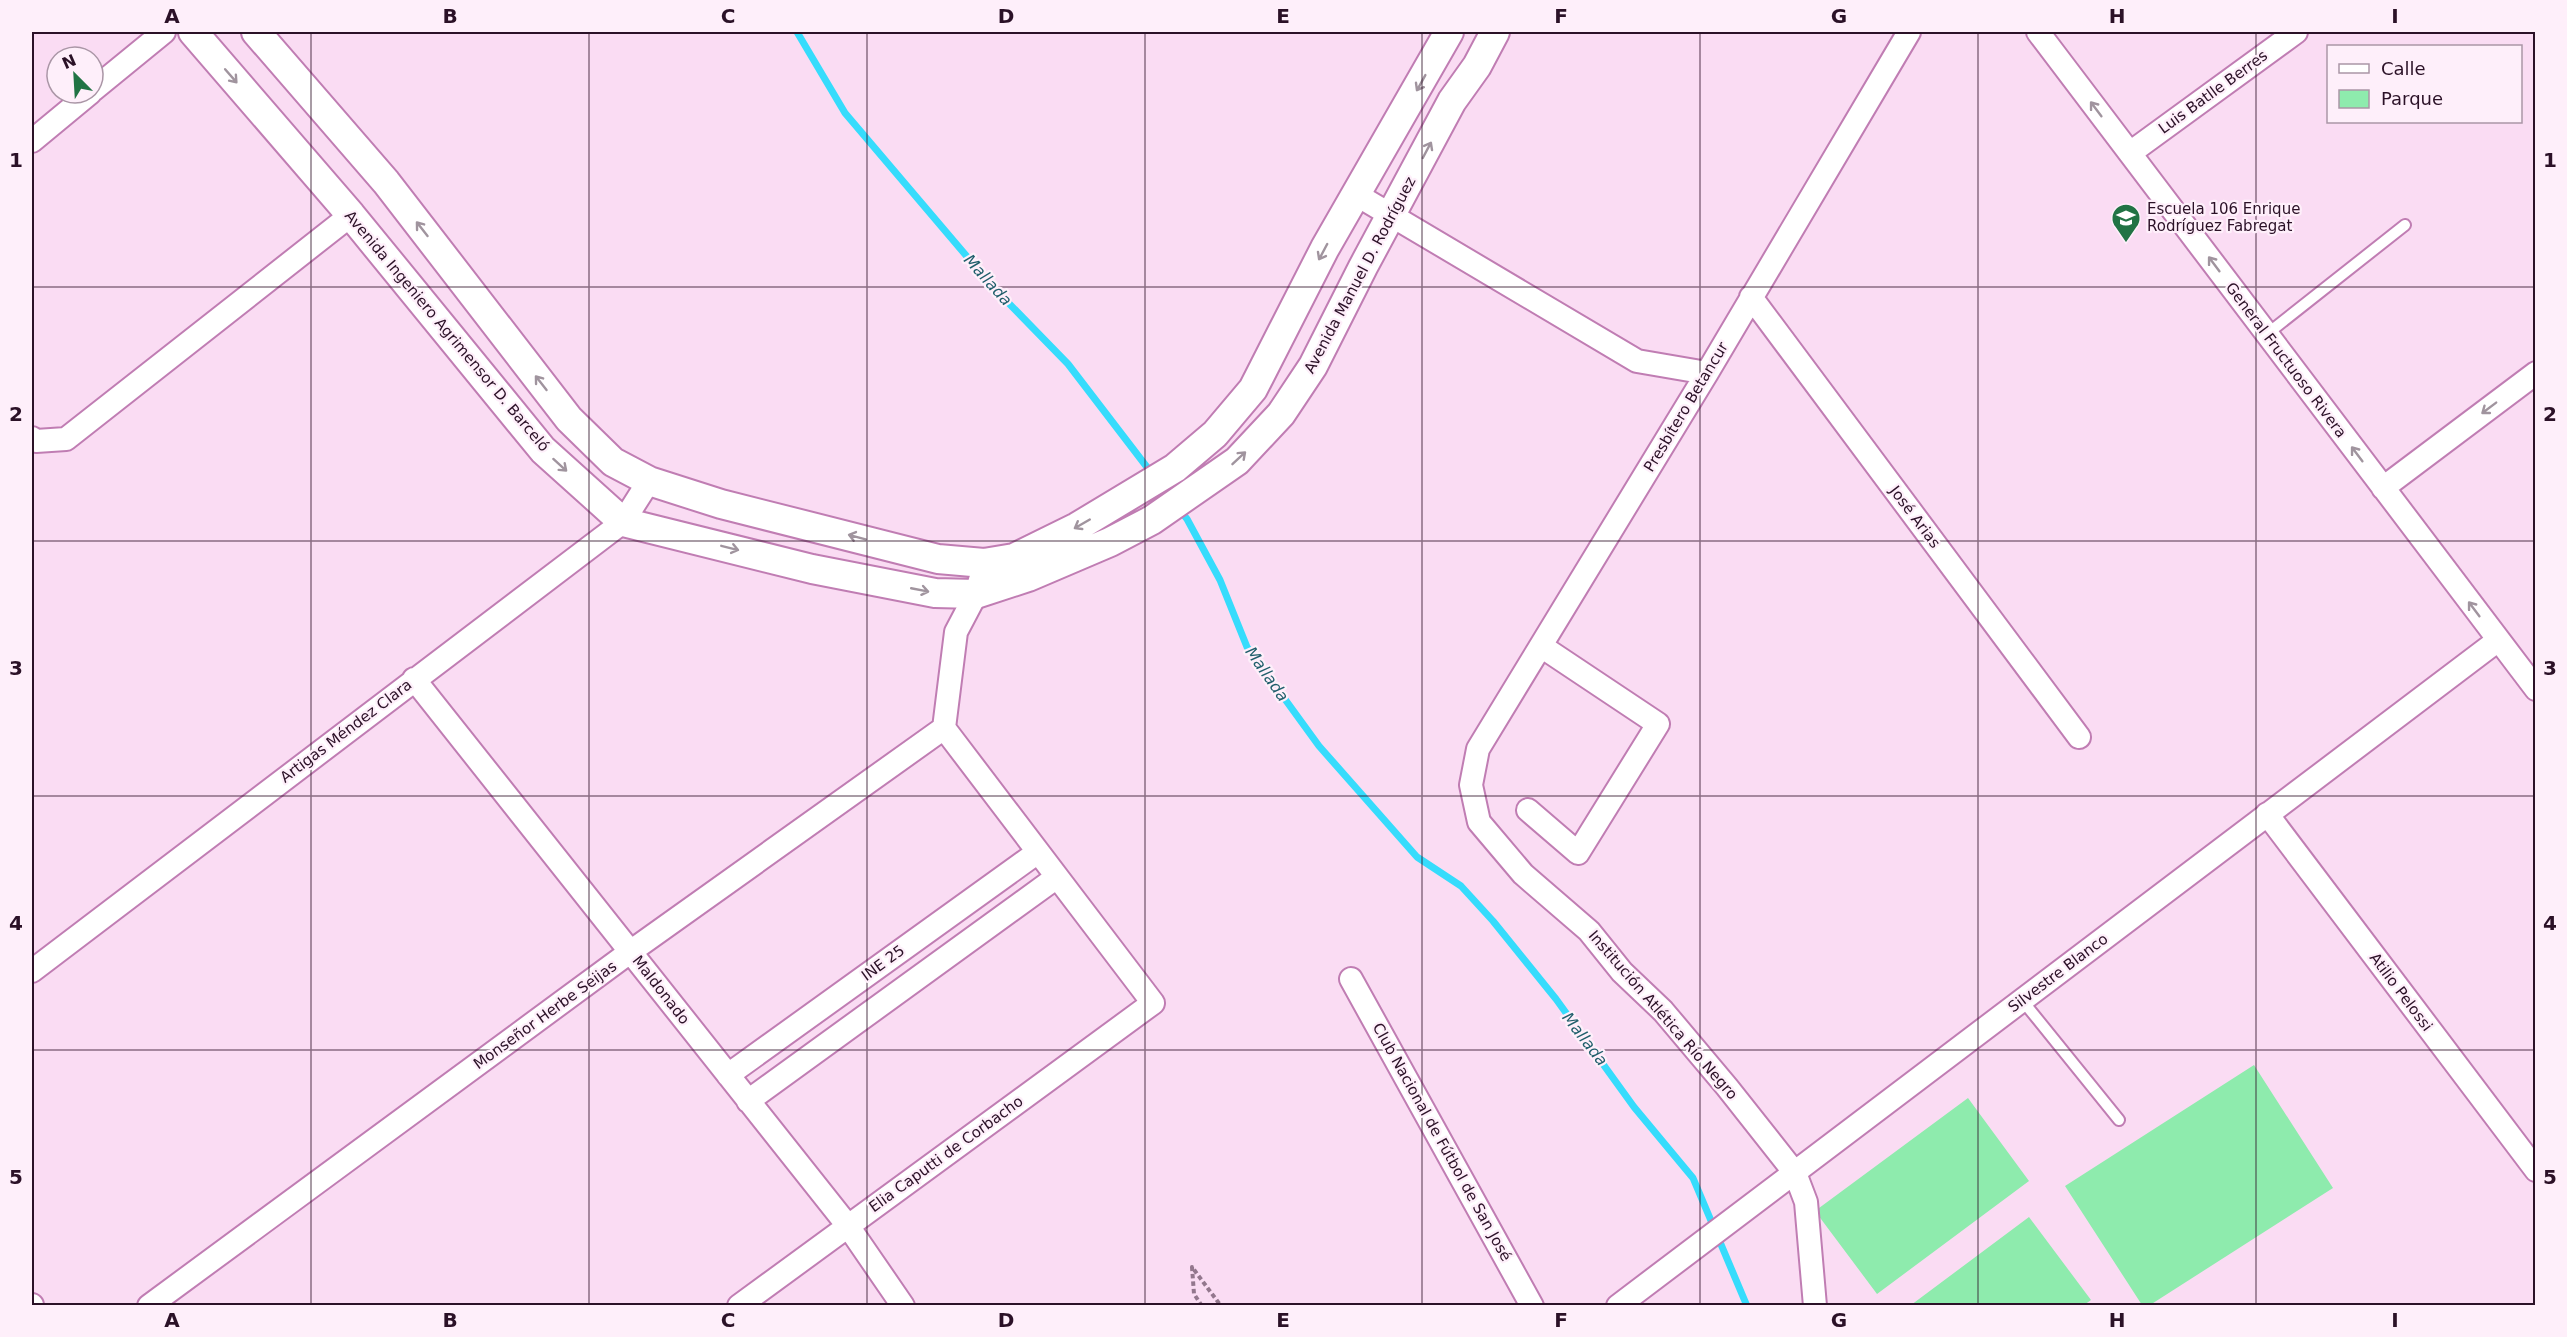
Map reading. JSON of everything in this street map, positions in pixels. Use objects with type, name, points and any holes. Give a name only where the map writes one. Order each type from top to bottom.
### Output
[{"type":"street","points":[[105,80],[164,32]]},
{"type":"street","name":"Avenida Ingeniero Agrimensor D. Barceló","points":[[193,32],[351,215],[543,450],[623,522],[812,569],[935,593],[976,594],[1028,577],[1110,542],[1152,520],[1192,494]]},
{"type":"street","points":[[256,32],[386,182],[569,419],[613,462],[648,481],[721,504],[938,559],[984,563],[1014,558],[1042,546],[1133,495],[1175,468],[1215,434],[1253,389],[1325,248],[1449,32]]},
{"type":"street","name":"Avenida Manuel D. Rodríguez","points":[[1192,494],[1237,461],[1281,414],[1313,366],[1452,101],[1477,66],[1495,32]]},
{"type":"street","name":"Presbítero Betancur","points":[[1471,785],[1478,749],[1707,374],[1909,32]]},
{"type":"street","name":"General Fructuoso Rivera","points":[[2038,32],[2535,689]]},
{"type":"street","name":"Luis Batlle Berres","points":[[2130,153],[2296,32]]},
{"type":"street","points":[[32,141],[75,105]]},
{"type":"street","points":[[1357,195],[1637,361],[1707,374]]},
{"type":"street","points":[[32,438],[36,441],[66,439],[351,215]]},
{"type":"street","name":"José Arias","points":[[1751,297],[2079,736]]},
{"type":"street","points":[[2383,488],[2535,373]]},
{"type":"street","name":"Artigas Méndez Clara","points":[[32,971],[623,522],[648,481]]},
{"type":"street","points":[[748,1101],[1057,877],[944,728],[956,632],[976,594],[984,563]]},
{"type":"street","name":"Silvestre Blanco","points":[[1618,1305],[2498,641]]},
{"type":"street","points":[[1528,810],[1578,854],[1658,724],[1541,646]]},
{"type":"street","name":"Maldonado","points":[[414,679],[848,1226],[903,1305]]},
{"type":"street","name":"Monseñor Herbe Seijas","points":[[149,1305],[630,952],[944,728]]},
{"type":"street","name":"Institución Atlética Río Negro","points":[[1471,785],[1479,822],[1523,874],[1589,931],[1622,972],[1663,1011],[1795,1173],[1806,1202],[1815,1305]]},
{"type":"street","name":"Atilio Pelossi","points":[[2267,814],[2535,1170]]},
{"type":"street","name":"INE 25","points":[[728,1075],[1038,852]]},
{"type":"street","name":"Elia Caputti de Corbacho","points":[[739,1305],[1153,1003],[1057,877]]},
{"type":"street","name":"Club Nacional de Fútbol de San José","points":[[1352,979],[1532,1305]]},
{"type":"lane","points":[[2267,334],[2405,225]]},
{"type":"lane","points":[[2022,1000],[2119,1120]]},
{"type":"path","points":[[1202,1305],[1194,1294],[1192,1267],[1221,1305]]},
{"type":"green space","points":[[2254,1065],[2333,1188],[2150,1305],[2142,1305],[2065,1186]]},
{"type":"green space","points":[[1968,1098],[2029,1181],[1877,1294],[1815,1211]]},
{"type":"green space","points":[[2029,1217],[2091,1300],[2084,1305],[1911,1305]]},
{"type":"waterway","name":"Mallada","points":[[797,32],[845,113],[992,286],[1068,364],[1153,475]]},
{"type":"waterway","name":"Mallada","points":[[1178,508],[1187,519],[1220,580],[1247,647],[1319,746],[1417,857],[1461,886],[1493,921],[1556,999],[1634,1107],[1693,1178],[1747,1306]]},
{"type":"place","name":"Escuela 106 Enrique Rodríguez Fabregat","points":[[2126,244]]}]
